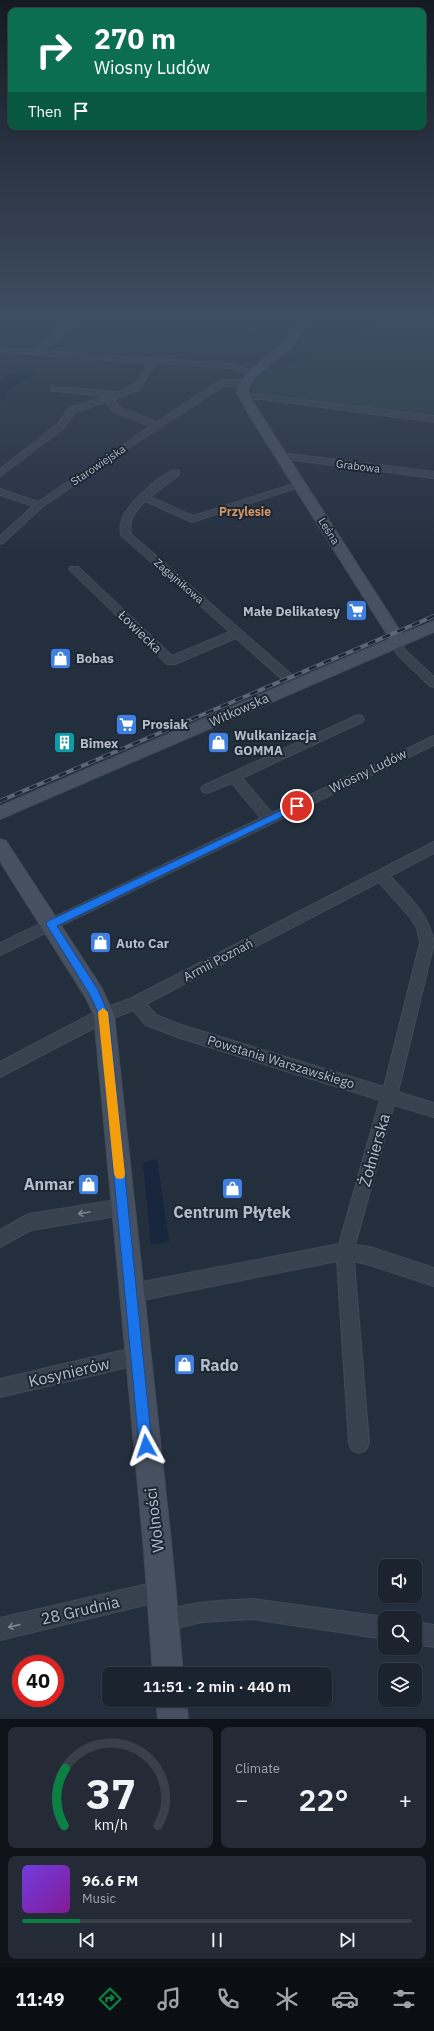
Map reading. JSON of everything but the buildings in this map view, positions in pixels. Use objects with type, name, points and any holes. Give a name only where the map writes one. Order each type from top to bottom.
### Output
[{"type":"street","points":[[0,473],[61,426],[72,410],[76,398]]},
{"type":"street","name":"Starowiejska","points":[[0,540],[39,505],[199,398]]},
{"type":"street","name":"Leśna","points":[[246,398],[281,456],[397,636],[400,651],[434,683]]},
{"type":"street","points":[[272,398],[434,419]]},
{"type":"street","points":[[72,410],[108,399],[117,410],[157,425]]},
{"type":"street","name":"Grabowa","points":[[281,456],[434,475]]},
{"type":"street","name":"Zagajnikowa","points":[[176,472],[143,498],[133,508],[126,520],[124,528],[126,535],[296,685]]},
{"type":"street","points":[[143,498],[187,518],[195,519],[300,484]]},
{"type":"street","points":[[0,492],[39,505]]},
{"type":"street","name":"Łowiecka","points":[[74,569],[171,661],[238,633]]},
{"type":"street","name":"Witkowska","points":[[0,813],[434,626]]},
{"type":"street","points":[[207,789],[358,719]]},
{"type":"street","name":"Wiosny Ludów","points":[[0,949],[434,740]]},
{"type":"street","points":[[234,777],[270,819]]},
{"type":"street","name":"Wolności","points":[[0,846],[94,993],[104,1015],[167,1667]]},
{"type":"street","name":"Armii Poznań","points":[[0,1070],[104,1015],[135,1003],[434,847]]},
{"type":"street","name":"Żołnierska","points":[[359,1443],[345,1251],[389,1096],[427,943],[424,927],[415,913],[381,874]]},
{"type":"street","name":"Powstania Warszawskiego","points":[[135,1003],[151,1020],[158,1023],[434,1110]]},
{"type":"street","points":[[0,1239],[29,1222],[123,1207]]},
{"type":"street","points":[[132,1293],[345,1251],[370,1256],[434,1277]]},
{"type":"street","name":"Kosynierów","points":[[0,1388],[137,1356]]},
{"type":"street","name":"28 Grudnia","points":[[0,1629],[161,1591]]},
{"type":"street","points":[[164,1621],[202,1612],[252,1609],[378,1627]]},
{"type":"street","points":[[422,1634],[434,1636]]},
{"type":"street","points":[[171,1707],[172,1719]]},
{"type":"green space","points":[[289,398],[434,398],[434,415]]},
{"type":"water","points":[[0,398],[7,398],[0,402]]},
{"type":"water","points":[[157,1159],[169,1241],[151,1245],[143,1163]]},
{"type":"railway","points":[[0,801],[434,616]]},
{"type":"slow traffic","points":[[103,1012],[120,1174]]},
{"type":"place","name":"Małe Delikatesy","points":[[356,611]]},
{"type":"place","name":"Bobas","points":[[61,658]]},
{"type":"place","name":"Prosiak","points":[[127,724]]},
{"type":"place","name":"Wulkanizacja GOMMA","points":[[219,742]]},
{"type":"place","name":"Bimex","points":[[64,743]]},
{"type":"place","name":"Auto Car","points":[[100,943]]},
{"type":"place","name":"Anmar","points":[[89,1184]]},
{"type":"place","name":"Centrum Płytek","points":[[232,1189]]},
{"type":"place","name":"Rado","points":[[185,1365]]},
{"type":"district","name":"Przylesie","points":[[245,511]]},
{"type":"route","points":[[146,1446],[104,1015],[94,993],[51,924],[297,806]]}]
